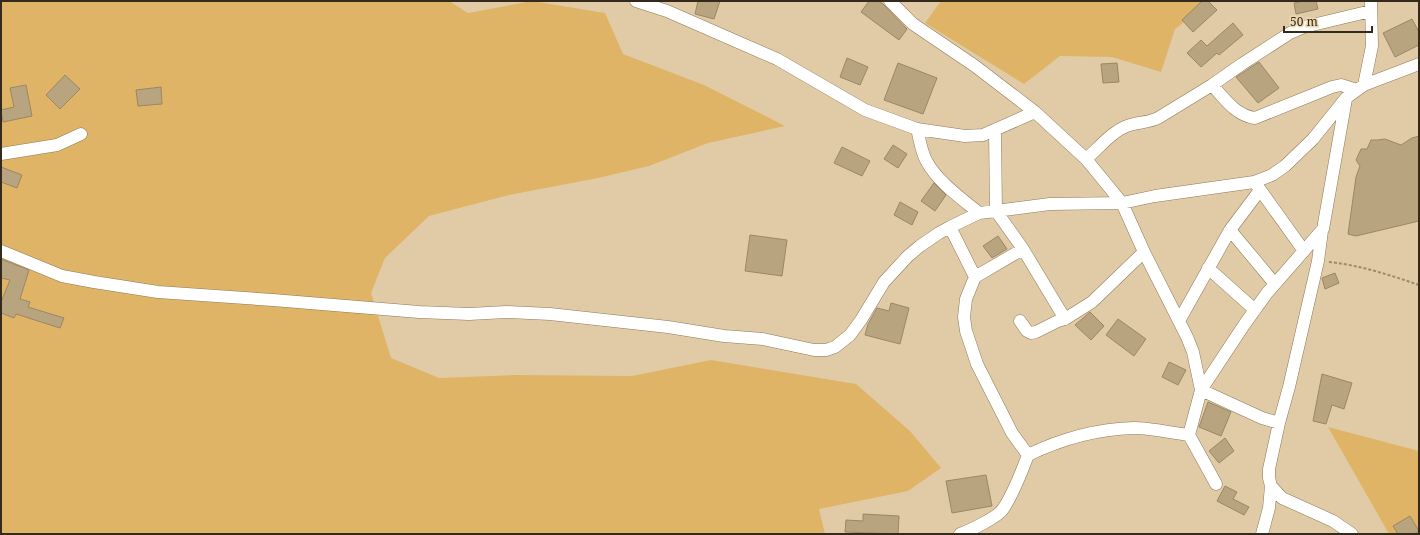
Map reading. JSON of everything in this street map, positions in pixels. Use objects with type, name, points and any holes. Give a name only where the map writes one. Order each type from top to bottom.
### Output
[{"type":"street","points":[[636,1],[667,11],[777,59],[865,110],[917,129],[965,136],[983,135],[1035,112]]},
{"type":"street","points":[[890,1],[913,24],[988,76],[1035,112],[1086,159],[1122,203],[1144,252],[1193,352],[1201,390]]},
{"type":"street","points":[[1086,159],[1120,129],[1133,124],[1150,122],[1212,85],[1290,33],[1371,6],[1372,46],[1360,88]]},
{"type":"street","points":[[1179,322],[1208,268],[1257,186],[1284,166],[1313,139],[1346,98],[1360,88],[1419,64]]},
{"type":"street","points":[[1212,85],[1234,109],[1246,117],[1255,118],[1332,87],[1341,86],[1360,88]]},
{"type":"street","points":[[1346,98],[1318,261],[1289,387],[1279,423],[1268,478],[1271,486],[1282,498],[1333,520],[1352,534]]},
{"type":"street","points":[[917,129],[922,150],[933,172],[979,214]]},
{"type":"street","points":[[995,131],[996,211],[1023,249],[1066,319]]},
{"type":"street","points":[[1,154],[57,145],[80,134]]},
{"type":"street","points":[[1,251],[62,276],[158,292],[419,312],[469,314],[506,312],[550,314],[668,327],[724,336],[763,339],[814,350],[826,350],[835,347],[850,335],[884,282],[908,256],[920,246],[950,227],[979,214],[1050,204],[1122,203],[1162,195],[1257,186]]},
{"type":"street","points":[[1257,186],[1304,251]]},
{"type":"street","points":[[950,227],[974,277]]},
{"type":"street","points":[[1216,484],[1189,435],[1201,390],[1255,310],[1275,284],[1323,229]]},
{"type":"street","points":[[1230,230],[1275,284]]},
{"type":"street","points":[[1023,249],[974,277],[966,299],[964,317],[966,331],[977,364],[1012,433],[1028,455]]},
{"type":"street","points":[[1020,321],[1027,331],[1031,333],[1066,319],[1092,302],[1144,252]]},
{"type":"street","points":[[1208,268],[1255,310]]},
{"type":"street","points":[[1201,390],[1262,418],[1279,423]]},
{"type":"street","points":[[960,534],[983,524],[1002,511],[1015,486],[1028,455],[1048,445],[1081,435],[1134,428],[1189,435]]},
{"type":"street","points":[[1262,534],[1269,508],[1271,486]]},
{"type":"path","points":[[1318,261],[1342,264],[1393,276],[1419,285]]},
{"type":"shaded area","points":[[1,1],[449,1],[468,13],[532,1],[605,13],[623,54],[704,85],[785,126],[708,143],[649,166],[598,178],[509,195],[429,216],[385,258],[371,293],[391,358],[439,378],[514,375],[632,376],[711,360],[856,384],[910,431],[941,468],[908,491],[819,509],[825,534],[1,534]]},
{"type":"shaded area","points":[[941,1],[1212,1],[1175,29],[1161,72],[1112,57],[1060,56],[1024,84],[925,23]]},
{"type":"shaded area","points":[[1328,427],[1419,451],[1419,534],[1389,534]]},
{"type":"building","points":[[698,1],[720,1],[714,19],[695,14]]},
{"type":"building","points":[[869,1],[879,1],[907,29],[899,40],[861,12]]},
{"type":"building","points":[[1202,1],[1208,1],[1217,10],[1193,32],[1182,20]]},
{"type":"building","points":[[1316,1],[1318,9],[1296,14],[1294,3]]},
{"type":"building","points":[[1412,19],[1419,32],[1419,45],[1395,57],[1383,33]]},
{"type":"building","points":[[1233,23],[1243,35],[1219,55],[1217,53],[1201,67],[1187,53],[1201,40],[1207,46]]},
{"type":"building","points":[[847,58],[868,67],[860,85],[840,77]]},
{"type":"building","points":[[1259,62],[1279,88],[1258,103],[1236,77]]},
{"type":"building","points":[[898,63],[937,78],[923,114],[884,100]]},
{"type":"building","points":[[1117,63],[1119,82],[1103,83],[1101,64]]},
{"type":"building","points":[[65,75],[80,89],[60,109],[46,95]]},
{"type":"building","points":[[26,85],[32,116],[3,122],[1,110],[14,107],[10,88]]},
{"type":"building","points":[[161,87],[162,104],[138,106],[136,90]]},
{"type":"building","points":[[1419,136],[1419,221],[1356,236],[1348,234],[1356,177],[1360,166],[1356,160],[1361,149],[1367,149],[1371,140],[1385,139],[1401,145],[1412,138]]},
{"type":"building","points":[[893,145],[907,154],[898,168],[884,159]]},
{"type":"building","points":[[842,147],[870,161],[862,176],[834,163]]},
{"type":"building","points":[[1,167],[22,175],[17,188],[1,182]]},
{"type":"building","points":[[934,183],[946,195],[935,211],[921,201]]},
{"type":"building","points":[[900,202],[918,212],[912,225],[894,215]]},
{"type":"building","points":[[750,235],[787,240],[782,276],[745,271]]},
{"type":"building","points":[[998,236],[1007,249],[992,258],[983,246]]},
{"type":"building","points":[[1,259],[29,270],[20,299],[30,302],[28,307],[64,318],[60,328],[16,314],[14,318],[1,313],[1,302],[10,280],[1,278]]},
{"type":"building","points":[[1335,273],[1339,283],[1325,289],[1322,278]]},
{"type":"building","points":[[891,303],[909,308],[900,344],[865,335],[868,324],[877,308],[889,311]]},
{"type":"building","points":[[1090,312],[1104,326],[1091,340],[1075,325]]},
{"type":"building","points":[[1118,319],[1146,339],[1134,356],[1106,335]]},
{"type":"building","points":[[1169,362],[1186,370],[1178,385],[1162,377]]},
{"type":"building","points":[[1322,374],[1352,383],[1344,409],[1332,405],[1326,424],[1313,421]]},
{"type":"building","points":[[1208,402],[1231,412],[1221,436],[1199,427]]},
{"type":"building","points":[[1225,438],[1234,451],[1219,463],[1209,451]]},
{"type":"building","points":[[986,475],[992,506],[952,513],[946,481]]},
{"type":"building","points":[[1225,486],[1237,492],[1233,499],[1249,507],[1244,515],[1217,501]]},
{"type":"building","points":[[863,514],[899,516],[898,534],[845,532],[846,520],[863,521]]},
{"type":"building","points":[[1410,516],[1419,531],[1414,534],[1398,534],[1393,526]]}]
